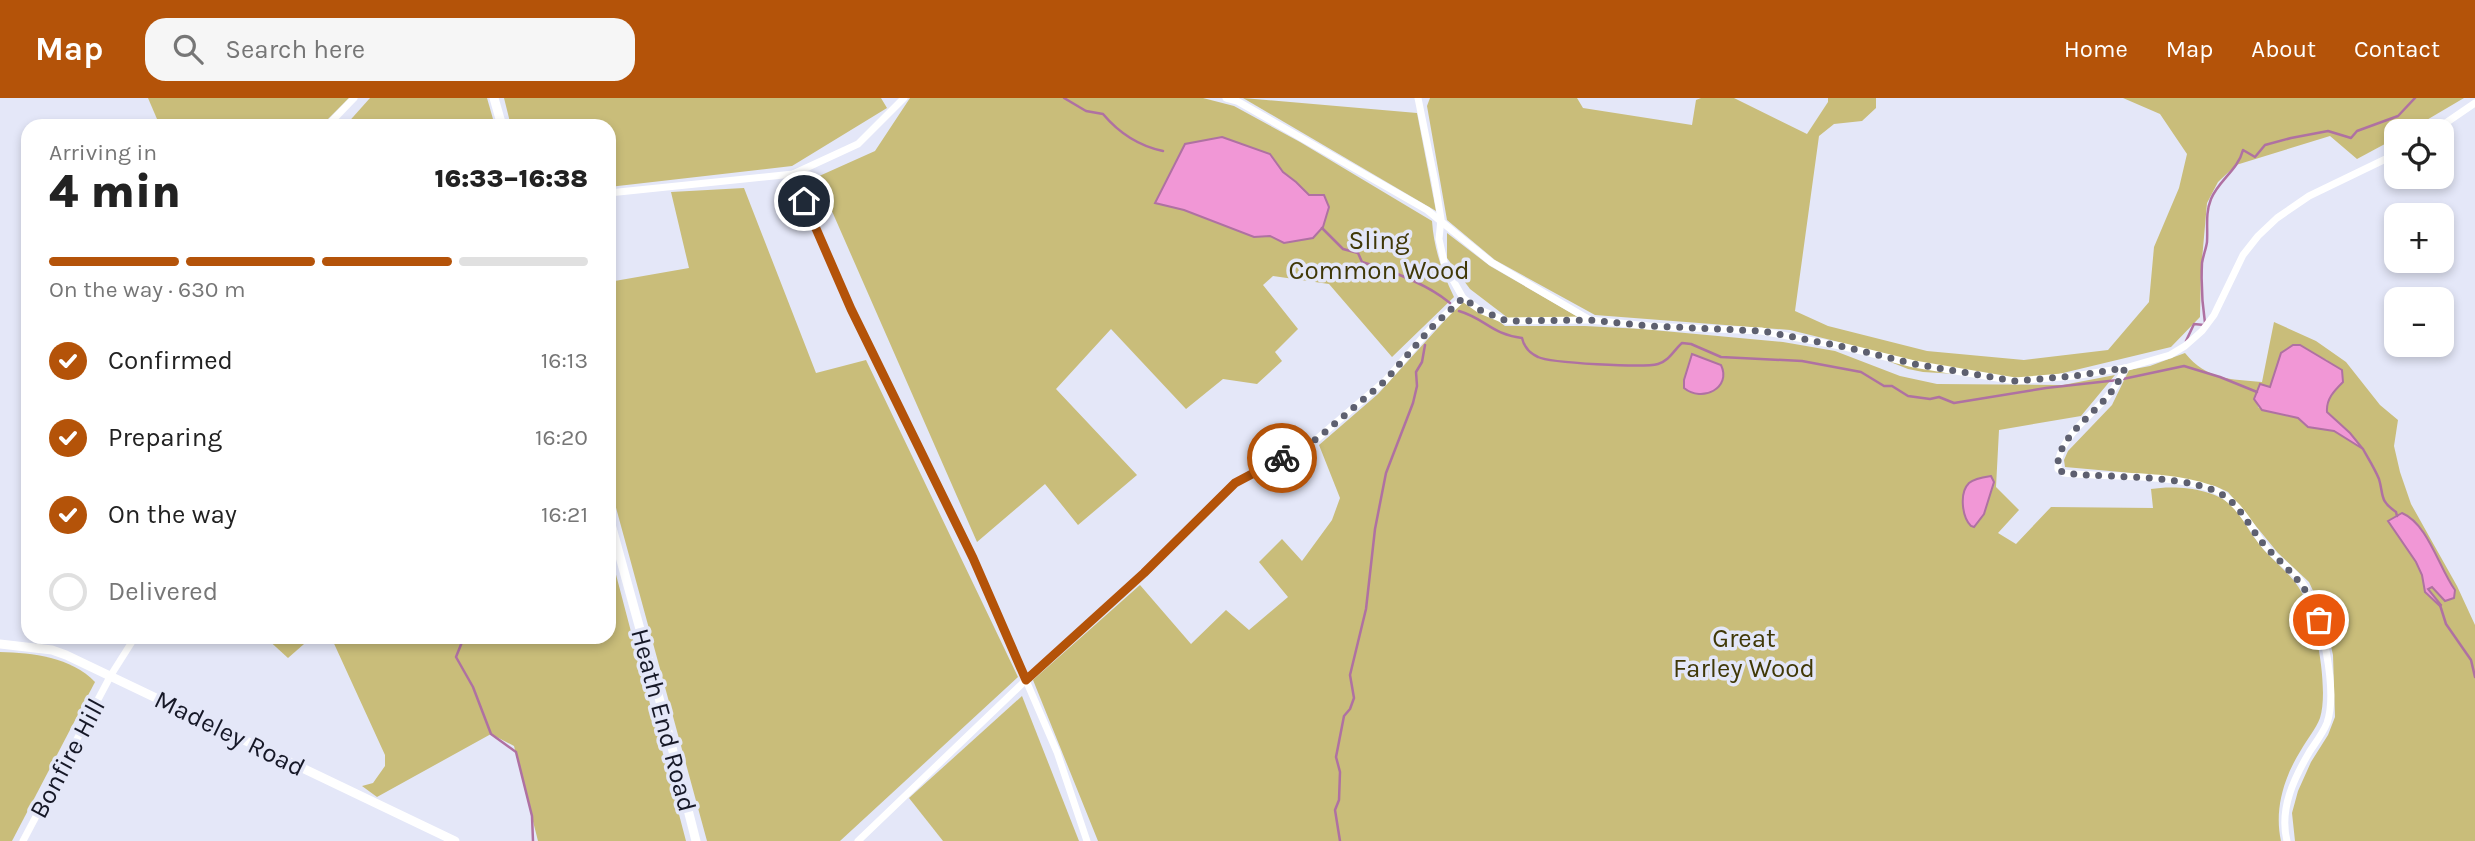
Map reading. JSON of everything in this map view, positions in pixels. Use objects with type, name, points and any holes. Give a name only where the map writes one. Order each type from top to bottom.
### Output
[{"type":"street","points":[[334,119],[354,98]]},
{"type":"street","points":[[494,98],[500,119]]},
{"type":"street","points":[[616,192],[793,174],[858,144],[904,98]]},
{"type":"street","points":[[1226,98],[1237,100],[1441,219],[1491,262],[1590,320]]},
{"type":"street","points":[[1418,98],[1441,219],[1439,239],[1445,266],[1463,298],[1480,310],[1507,321],[1590,320],[1649,326],[1762,331],[1914,364],[2015,381],[2123,371],[2170,355],[2202,331],[2214,315],[2243,255],[2277,218],[2309,196],[2384,161]]},
{"type":"street","points":[[2452,119],[2475,103]]},
{"type":"street","points":[[793,174],[851,309],[973,558],[1057,752],[1087,841]]},
{"type":"street","points":[[858,841],[1026,680],[1144,573],[1235,483],[1318,438],[1385,381],[1430,329],[1463,298]]},
{"type":"street","points":[[2123,371],[2117,384],[2066,443],[2057,462],[2059,471],[2185,483],[2219,492],[2233,503],[2265,546],[2301,582],[2312,599],[2325,646],[2329,713],[2326,725],[2297,773],[2285,818],[2287,841]]},
{"type":"street","name":"Heath End Road","points":[[616,542],[696,841]]},
{"type":"street","name":"Madeley Road","points":[[0,644],[52,650],[111,675],[455,841]]},
{"type":"street","name":"Bonfire Hill","points":[[23,841],[111,675],[131,644]]},
{"type":"green space","points":[[148,98],[349,98],[328,119],[157,119]]},
{"type":"green space","points":[[370,98],[487,98],[493,119],[351,119]]},
{"type":"green space","points":[[504,98],[881,98],[887,108],[792,166],[616,186],[616,119],[509,119]]},
{"type":"green space","name":"Sling Common Wood","points":[[910,98],[1203,98],[1234,106],[1432,221],[1439,260],[1454,297],[1392,357],[1329,284],[1273,276],[1263,285],[1298,329],[1275,352],[1282,361],[1257,384],[1223,379],[1186,409],[1111,329],[1056,389],[1137,475],[1078,525],[1045,484],[977,542],[817,177],[875,151]],"holes":[[[1222,137],[1270,154],[1283,172],[1309,195],[1323,227],[1313,238],[1284,243],[1270,236],[1254,237],[1184,210],[1155,203],[1185,144]]]},
{"type":"green space","points":[[1243,98],[1417,113],[1436,211]]},
{"type":"green space","points":[[1430,98],[1577,98],[1583,108],[1692,125],[1696,100],[1734,98],[1807,134],[1828,98],[1876,98],[1876,108],[1862,121],[1834,124],[1819,136],[1795,311],[1828,326],[1927,351],[2024,360],[2108,350],[2149,302],[2154,247],[2179,188],[2187,154],[2160,114],[2123,98],[2464,98],[2428,119],[2384,119],[2384,144],[2357,159],[2330,136],[2236,165],[2218,182],[2207,203],[2200,317],[2171,347],[2038,379],[1923,372],[1908,369],[1843,343],[1790,330],[1595,315],[1495,260],[1447,220],[1427,106]]},
{"type":"green space","points":[[744,188],[816,373],[866,360],[1018,677],[840,841],[707,841],[616,508],[616,281],[689,268],[671,192]]},
{"type":"green space","points":[[1447,233],[1490,266],[1578,317],[1508,318],[1470,289],[1447,258]]},
{"type":"green space","name":"Great Farley Wood","points":[[1466,297],[1505,326],[1642,329],[1783,342],[1835,351],[1900,376],[1937,384],[2063,385],[2115,375],[2081,416],[1999,430],[1996,487],[2019,510],[1998,533],[2016,544],[2051,507],[2153,508],[2151,489],[2194,489],[2215,495],[2232,506],[2262,548],[2302,593],[2312,619],[2320,654],[2323,690],[2320,718],[2285,782],[2279,817],[2281,841],[1098,841],[1033,680],[1140,585],[1191,644],[1226,610],[1249,630],[1288,597],[1259,562],[1282,539],[1302,561],[1332,520],[1340,498],[1319,445],[1378,394]]},
{"type":"green space","points":[[2274,322],[2316,341],[2346,362],[2380,405],[2398,420],[2394,446],[2411,504],[2457,586],[2475,625],[2475,841],[2295,841],[2292,813],[2298,791],[2335,717],[2333,655],[2324,615],[2309,582],[2278,553],[2228,492],[2215,486],[2154,475],[2065,467],[2064,460],[2068,451],[2112,405],[2129,370],[2150,366],[2185,353],[2193,362],[2211,373],[2229,379],[2262,382]],"holes":[[[2300,345],[2327,360],[2343,382],[2329,399],[2327,412],[2361,447],[2334,431],[2308,427],[2298,418],[2258,407],[2257,401],[2270,387],[2281,353]]]},
{"type":"green space","points":[[616,575],[686,841],[538,841],[514,746],[491,734],[377,797],[362,786],[373,783],[385,766],[385,755],[334,644],[616,644]]},
{"type":"green space","points":[[273,644],[304,644],[288,658]]},
{"type":"green space","points":[[0,652],[51,658],[75,667],[95,682],[12,841],[0,841]]},
{"type":"green space","points":[[1022,696],[1079,841],[943,841],[909,798]]},
{"type":"shaded area","points":[[1222,137],[1270,154],[1283,172],[1309,195],[1324,195],[1329,207],[1323,227],[1313,238],[1284,243],[1270,236],[1254,237],[1184,210],[1155,203],[1185,144]]},
{"type":"shaded area","points":[[2293,345],[2300,345],[2342,370],[2343,382],[2329,399],[2327,412],[2363,449],[2334,431],[2308,427],[2298,418],[2262,410],[2254,399],[2260,384],[2270,387],[2281,353]]},
{"type":"shaded area","points":[[1692,354],[1721,365],[1722,380],[1713,391],[1699,394],[1684,388]]},
{"type":"shaded area","points":[[1991,476],[1994,482],[1984,514],[1974,527],[1971,526],[1965,517],[1963,505],[1966,487],[1974,480]]},
{"type":"shaded area","points":[[2402,513],[2426,536],[2455,590],[2454,598],[2445,601],[2432,587],[2428,589],[2440,606],[2425,592],[2416,562],[2388,521]]},
{"type":"waterway","points":[[1064,98],[1086,111],[1103,114],[1130,138],[1163,151]]},
{"type":"waterway","points":[[2186,341],[2194,324],[2205,323],[2202,260],[2207,242],[2209,205],[2214,192],[2237,163],[2243,150],[2255,157],[2265,145],[2328,131],[2351,138],[2357,131],[2398,116],[2415,98]]},
{"type":"waterway","points":[[1322,228],[1343,249],[1358,253],[1362,262],[1420,284],[1450,303]]},
{"type":"waterway","points":[[1459,311],[1496,330],[1522,338],[1530,352],[1546,359],[1597,364],[1658,364],[1682,343],[1721,357],[1802,361],[1861,372],[1908,396],[1930,399],[1939,397],[1954,403],[2118,380]]},
{"type":"waterway","points":[[1340,841],[1335,810],[1339,800],[1340,772],[1336,757],[1344,716],[1354,698],[1350,675],[1366,609],[1375,529],[1386,473],[1413,403],[1417,386],[1416,372],[1422,362],[1425,345]]},
{"type":"waterway","points":[[2123,379],[2184,366],[2257,392]]},
{"type":"waterway","points":[[2363,449],[2379,479],[2384,501],[2397,516]]},
{"type":"waterway","points":[[2440,605],[2446,624],[2471,660],[2475,677]]},
{"type":"waterway","points":[[461,644],[456,657],[473,687],[491,734],[516,752],[532,816],[533,841]]},
{"type":"way so far","points":[[1282,458],[1318,438],[1385,381],[1430,329],[1463,298],[1480,310],[1507,321],[1590,320],[1649,326],[1762,331],[1914,364],[2015,381],[2125,368],[2107,397],[2066,443],[2057,462],[2058,469],[2064,473],[2185,483],[2211,489],[2226,496],[2265,546],[2301,582],[2312,599],[2319,620]]},
{"type":"route","points":[[804,201],[851,309],[973,558],[1026,680],[1144,573],[1235,483],[1282,458]]}]
